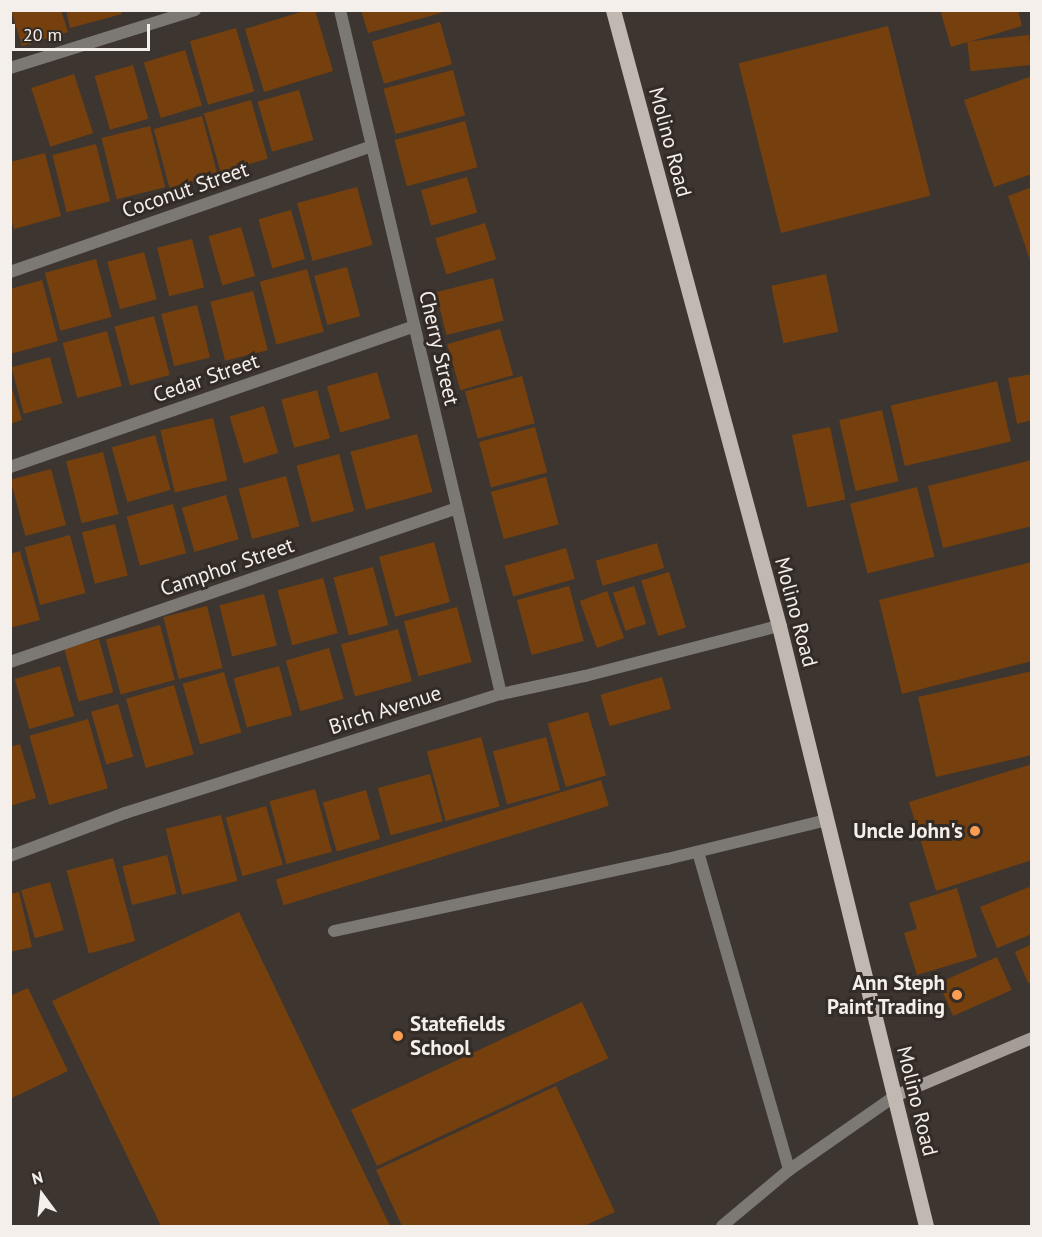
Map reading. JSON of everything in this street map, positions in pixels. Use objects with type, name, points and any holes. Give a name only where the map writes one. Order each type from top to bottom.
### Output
[{"type":"main road","name":"Molino Road","points":[[613,10],[779,626],[926,1227]]},
{"type":"street","points":[[10,68],[195,10]]},
{"type":"street","name":"Cherry Street","points":[[340,10],[501,694]]},
{"type":"street","name":"Coconut Street","points":[[10,272],[372,146]]},
{"type":"street","name":"Cedar Street","points":[[10,467],[414,326]]},
{"type":"street","name":"Camphor Street","points":[[10,662],[457,508]]},
{"type":"street","name":"Birch Avenue","points":[[10,856],[125,813],[501,694],[585,676],[779,626]]},
{"type":"street","points":[[334,931],[698,852],[827,820]]},
{"type":"street","points":[[698,852],[789,1170]]},
{"type":"street","points":[[722,1227],[789,1170],[895,1096],[1032,1038]]},
{"type":"building","points":[[11,10],[61,10],[68,32],[22,46]]},
{"type":"building","points":[[66,10],[121,10],[122,14],[70,28]]},
{"type":"building","points":[[307,10],[315,10],[333,71],[264,92],[245,29]]},
{"type":"building","points":[[361,10],[440,10],[441,13],[368,33]]},
{"type":"building","points":[[940,10],[1018,10],[1022,26],[951,47]]},
{"type":"building","points":[[440,22],[452,64],[384,84],[372,42]]},
{"type":"building","points":[[888,26],[930,196],[781,233],[739,63]]},
{"type":"building","points":[[236,28],[254,91],[208,105],[190,41]]},
{"type":"building","points":[[1029,35],[1032,65],[970,71],[967,41]]},
{"type":"building","points":[[185,50],[202,105],[161,118],[144,63]]},
{"type":"building","points":[[133,65],[148,119],[110,130],[95,76]]},
{"type":"building","points":[[453,70],[465,115],[396,134],[383,89]]},
{"type":"building","points":[[74,74],[93,133],[50,147],[31,88]]},
{"type":"building","points":[[1032,76],[1032,174],[994,187],[964,100]]},
{"type":"building","points":[[299,90],[313,140],[272,152],[258,102]]},
{"type":"building","points":[[251,100],[268,159],[221,172],[204,114]]},
{"type":"building","points":[[202,116],[218,175],[169,188],[154,129]]},
{"type":"building","points":[[465,121],[477,167],[407,186],[394,140]]},
{"type":"building","points":[[150,126],[165,187],[117,199],[101,138]]},
{"type":"building","points":[[96,144],[110,201],[67,212],[52,155]]},
{"type":"building","points":[[45,153],[61,216],[14,229],[10,214],[10,162]]},
{"type":"building","points":[[467,177],[477,213],[431,226],[421,190]]},
{"type":"building","points":[[357,187],[373,245],[313,261],[297,203]]},
{"type":"building","points":[[1032,187],[1032,263],[1031,263],[1008,196]]},
{"type":"building","points":[[291,210],[305,259],[272,268],[258,219]]},
{"type":"building","points":[[485,223],[496,259],[446,275],[435,238]]},
{"type":"building","points":[[241,227],[255,276],[222,285],[208,236]]},
{"type":"building","points":[[192,239],[204,288],[169,296],[157,248]]},
{"type":"building","points":[[144,252],[157,299],[120,309],[107,262]]},
{"type":"building","points":[[96,259],[112,317],[60,331],[45,273]]},
{"type":"building","points":[[347,267],[360,316],[327,325],[314,276]]},
{"type":"building","points":[[307,269],[324,332],[276,344],[260,282]]},
{"type":"building","points":[[826,274],[838,332],[783,343],[771,286]]},
{"type":"building","points":[[493,278],[504,321],[446,335],[436,292]]},
{"type":"building","points":[[42,280],[58,341],[10,354],[10,289]]},
{"type":"building","points":[[253,291],[268,350],[225,361],[210,302]]},
{"type":"building","points":[[197,305],[210,357],[174,366],[161,314]]},
{"type":"building","points":[[154,316],[170,375],[130,386],[114,327]]},
{"type":"building","points":[[500,329],[513,375],[460,390],[447,344]]},
{"type":"building","points":[[107,331],[122,386],[77,398],[63,343]]},
{"type":"building","points":[[50,357],[62,403],[24,414],[11,367]]},
{"type":"building","points":[[377,372],[390,418],[340,432],[327,386]]},
{"type":"building","points":[[1032,374],[1032,420],[1017,424],[1008,378]]},
{"type":"building","points":[[522,376],[535,423],[478,439],[465,391]]},
{"type":"building","points":[[997,381],[1011,441],[905,466],[891,406]]},
{"type":"building","points":[[10,382],[22,420],[10,424]]},
{"type":"building","points":[[317,390],[330,438],[294,448],[281,400]]},
{"type":"building","points":[[264,406],[278,453],[244,463],[230,417]]},
{"type":"building","points":[[882,410],[898,481],[856,491],[839,420]]},
{"type":"building","points":[[213,418],[227,480],[175,493],[160,430]]},
{"type":"building","points":[[535,427],[547,472],[491,487],[479,442]]},
{"type":"building","points":[[830,427],[845,499],[807,507],[792,435]]},
{"type":"building","points":[[417,434],[433,492],[366,510],[350,452]]},
{"type":"building","points":[[155,435],[171,490],[127,502],[112,447]]},
{"type":"building","points":[[103,452],[118,514],[82,523],[66,461]]},
{"type":"building","points":[[339,454],[354,511],[312,522],[296,465]]},
{"type":"building","points":[[1032,460],[1032,526],[943,548],[928,486]]},
{"type":"building","points":[[51,469],[66,525],[25,536],[10,480]]},
{"type":"building","points":[[286,476],[299,526],[252,539],[239,489]]},
{"type":"building","points":[[546,477],[559,524],[504,539],[491,492]]},
{"type":"building","points":[[917,487],[934,557],[867,574],[850,504]]},
{"type":"building","points":[[226,495],[239,539],[194,552],[182,508]]},
{"type":"building","points":[[173,504],[186,553],[140,566],[127,516]]},
{"type":"building","points":[[115,524],[128,575],[95,584],[82,532]]},
{"type":"building","points":[[70,535],[86,593],[40,605],[25,547]]},
{"type":"building","points":[[434,542],[450,602],[395,617],[379,557]]},
{"type":"building","points":[[657,543],[664,568],[603,586],[595,561]]},
{"type":"building","points":[[566,548],[575,579],[513,596],[504,566]]},
{"type":"building","points":[[20,551],[40,620],[10,628],[10,554]]},
{"type":"building","points":[[1032,562],[1032,661],[902,694],[879,600]]},
{"type":"building","points":[[373,567],[389,625],[349,636],[333,578]]},
{"type":"building","points":[[669,572],[686,627],[658,636],[641,580]]},
{"type":"building","points":[[323,578],[338,633],[292,645],[278,590]]},
{"type":"building","points":[[569,586],[584,641],[532,655],[517,600]]},
{"type":"building","points":[[634,586],[646,624],[625,631],[613,593]]},
{"type":"building","points":[[607,591],[624,638],[597,648],[580,601]]},
{"type":"building","points":[[264,594],[277,645],[232,657],[219,605]]},
{"type":"building","points":[[207,606],[222,668],[179,679],[163,617]]},
{"type":"building","points":[[457,607],[472,662],[419,676],[404,621]]},
{"type":"building","points":[[160,625],[175,680],[121,695],[106,639]]},
{"type":"building","points":[[398,629],[412,681],[355,696],[341,644]]},
{"type":"building","points":[[99,639],[113,692],[78,701],[64,648]]},
{"type":"building","points":[[329,648],[344,699],[300,711],[286,660]]},
{"type":"building","points":[[60,666],[74,716],[29,729],[15,679]]},
{"type":"building","points":[[279,666],[292,715],[247,727],[234,678]]},
{"type":"building","points":[[1032,671],[1032,755],[936,777],[918,697]]},
{"type":"building","points":[[224,672],[241,733],[200,744],[183,684]]},
{"type":"building","points":[[662,677],[671,709],[610,726],[600,695]]},
{"type":"building","points":[[174,685],[194,754],[146,768],[126,699]]},
{"type":"building","points":[[118,704],[133,757],[106,765],[91,712]]},
{"type":"building","points":[[588,712],[606,775],[566,787],[548,724]]},
{"type":"building","points":[[88,719],[108,788],[49,805],[29,736]]},
{"type":"building","points":[[481,737],[500,807],[446,821],[427,751]]},
{"type":"building","points":[[546,737],[560,790],[507,804],[493,751]]},
{"type":"building","points":[[20,744],[36,798],[10,806],[10,747]]},
{"type":"building","name":"Uncle John's","points":[[1032,764],[1032,860],[936,891],[909,802]]},
{"type":"building","points":[[430,774],[443,821],[391,835],[378,788]]},
{"type":"building","points":[[601,780],[609,806],[284,905],[276,879]]},
{"type":"building","points":[[315,789],[332,852],[286,864],[270,801]]},
{"type":"building","points":[[366,790],[380,839],[337,851],[323,802]]},
{"type":"building","points":[[266,806],[283,865],[242,876],[226,818]]},
{"type":"building","points":[[221,815],[237,881],[182,895],[166,829]]},
{"type":"building","points":[[167,855],[177,894],[132,905],[122,866]]},
{"type":"building","points":[[113,858],[135,941],[89,953],[67,870]]},
{"type":"building","points":[[50,882],[64,930],[35,938],[21,890]]},
{"type":"building","points":[[1029,887],[1032,893],[1032,934],[997,948],[980,907]]},
{"type":"building","points":[[957,888],[977,957],[917,975],[904,933],[917,929],[909,903]]},
{"type":"building","points":[[19,892],[32,947],[10,952],[10,894]]},
{"type":"building","points":[[239,912],[390,1226],[161,1226],[52,1001]]},
{"type":"building","points":[[1032,944],[1032,981],[1028,983],[1015,952]]},
{"type":"building","points":[[997,957],[1012,990],[953,1016],[939,983]]},
{"type":"building","points":[[28,988],[68,1071],[10,1099],[10,996]]},
{"type":"building","points":[[582,1002],[608,1058],[377,1166],[351,1110]]},
{"type":"building","points":[[556,1086],[615,1212],[584,1226],[402,1226],[376,1170]]},
{"type":"place","name":"Uncle John's","points":[[975,831]]},
{"type":"place","name":"Ann Steph Paint Trading","points":[[957,995]]},
{"type":"place","name":"Statefields School","points":[[398,1036]]}]
